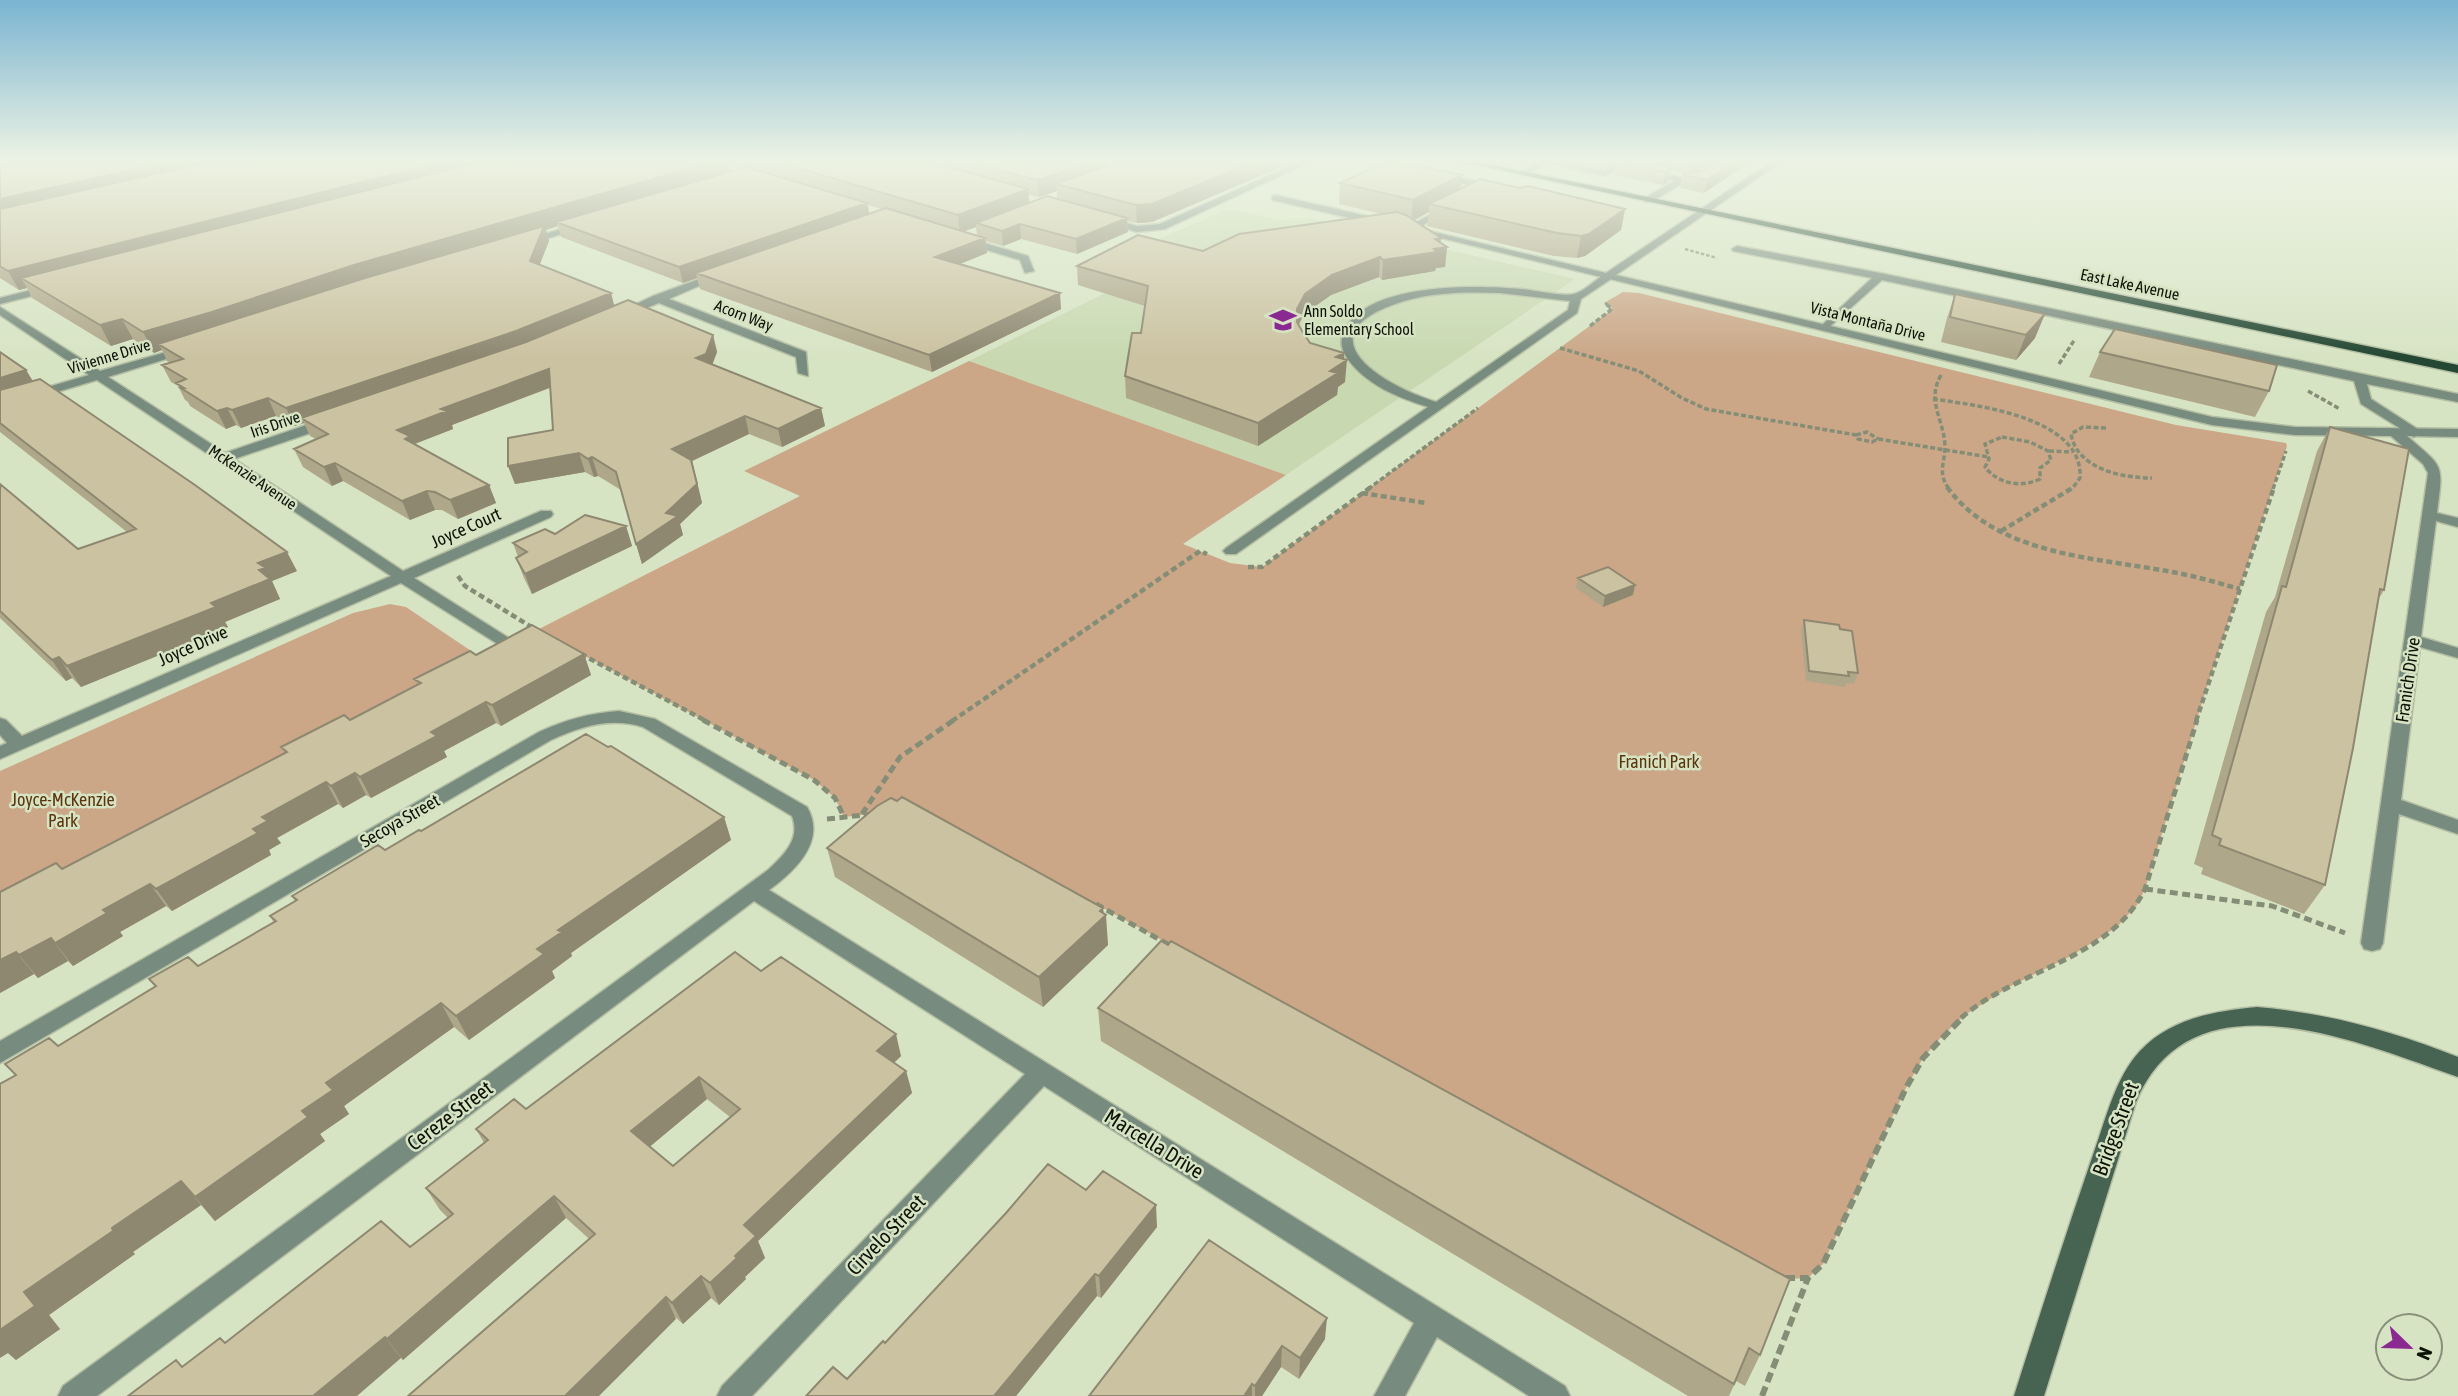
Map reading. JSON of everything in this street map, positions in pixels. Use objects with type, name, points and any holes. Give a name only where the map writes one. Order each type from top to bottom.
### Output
[{"type":"main road","name":"East Lake Avenue","points":[[1776,227],[2458,369]]},
{"type":"street","points":[[516,245],[576,227]]},
{"type":"street","points":[[1130,227],[1160,227]]},
{"type":"street","name":"Vista Montaña Drive","points":[[1401,227],[2212,421],[2295,431],[2458,433]]},
{"type":"street","points":[[1409,229],[1413,227]]},
{"type":"street","points":[[1437,406],[1380,383],[1355,360],[1346,339],[1348,331],[1360,316],[1397,299],[1447,291],[1512,291],[1576,298],[1681,227]]},
{"type":"street","points":[[960,239],[974,233]]},
{"type":"street","points":[[948,235],[1024,258],[1029,271]]},
{"type":"street","points":[[1737,249],[1880,276],[2458,398]]},
{"type":"street","points":[[613,318],[657,298],[729,272]]},
{"type":"street","points":[[1825,328],[1880,276]]},
{"type":"street","points":[[0,301],[63,285]]},
{"type":"street","name":"Acorn Way","points":[[657,298],[802,355],[804,373]]},
{"type":"street","points":[[1231,551],[1573,310],[1576,298]]},
{"type":"street","name":"McKenzie Avenue","points":[[0,310],[402,577],[507,642]]},
{"type":"street","name":"Vivienne Drive","points":[[0,405],[199,346]]},
{"type":"street","points":[[2359,379],[2365,401],[2414,433]]},
{"type":"street","name":"Iris Drive","points":[[225,458],[337,419]]},
{"type":"street","name":"Franich Drive","points":[[2371,943],[2435,470],[2395,433]]},
{"type":"street","name":"Joyce Court","points":[[402,577],[546,514]]},
{"type":"street","points":[[2429,515],[2458,523]]},
{"type":"street","name":"Joyce Drive","points":[[0,753],[402,577]]},
{"type":"street","points":[[2413,640],[2458,653]]},
{"type":"street","name":"Secoya Street","points":[[0,1053],[545,736],[581,721],[619,717],[649,723],[800,812],[805,821]]},
{"type":"street","points":[[0,724],[19,744]]},
{"type":"street","points":[[2391,804],[2458,827]]},
{"type":"street","name":"Cereze Street","points":[[73,1396],[754,891],[798,850],[806,831],[805,821]]},
{"type":"street","name":"Marcella Drive","points":[[754,891],[1555,1396]]},
{"type":"street","name":"Bridge Street","points":[[2029,1396],[2123,1107],[2135,1077],[2162,1046],[2196,1027],[2219,1020],[2245,1017],[2279,1018],[2346,1029],[2415,1050],[2458,1068]]},
{"type":"street","name":"Cirvelo Street","points":[[732,1396],[1041,1073]]},
{"type":"street","points":[[1389,1396],[1432,1318]]},
{"type":"path","points":[[1580,333],[1611,311],[1612,307],[1604,304],[1611,299]]},
{"type":"path","points":[[2053,373],[2088,321]]},
{"type":"path","points":[[1570,340],[1560,348],[1639,371],[1682,398],[1706,409],[1856,435],[1867,432],[1878,439]]},
{"type":"path","points":[[1945,368],[1934,384],[1933,399],[1946,450],[1940,471],[1948,488],[1963,506],[2001,531],[2060,552],[2180,574],[2240,589]]},
{"type":"path","points":[[1933,399],[1994,408],[2023,416],[2048,428],[2073,453],[2080,466],[2078,483],[2062,496],[2001,531]]},
{"type":"path","points":[[1238,566],[1262,567],[1483,404]]},
{"type":"path","points":[[2106,428],[2086,426],[2073,430],[2071,442],[2079,453],[2100,467],[2133,478],[2152,478]]},
{"type":"path","points":[[1856,435],[1864,441],[1878,439],[1989,457]]},
{"type":"path","points":[[2048,451],[2051,460],[2040,468],[2040,479],[2026,484],[2009,482],[1989,473],[1985,467],[1989,457],[1984,444],[1996,438],[2025,440],[2048,451],[2079,453]]},
{"type":"path","points":[[1762,1396],[1808,1278],[1823,1264],[1906,1088],[1923,1058],[1943,1035],[1976,1008],[2117,927],[2137,905],[2145,889],[2286,443]]},
{"type":"path","points":[[1362,493],[1426,503]]},
{"type":"path","points":[[862,815],[900,757],[1200,551],[1210,555]]},
{"type":"path","points":[[457,575],[465,586],[537,630]]},
{"type":"path","points":[[573,650],[814,780],[835,798],[844,817],[889,812]]},
{"type":"path","points":[[2145,889],[2272,906],[2371,943]]},
{"type":"path","points":[[1085,898],[1180,951]]},
{"type":"path","points":[[1775,1276],[1786,1279],[1808,1278]]},
{"type":"shaded area","name":"Ann Soldo Elementary School","points":[[1187,227],[1349,227],[1575,279],[1286,475],[969,361],[1189,251],[1155,241]]},
{"type":"green space","name":"Franich Park","points":[[1623,292],[1639,293],[2176,425],[2286,443],[2287,446],[2206,690],[2145,889],[2137,905],[2117,927],[2071,956],[2009,987],[1965,1015],[1943,1035],[1923,1058],[1906,1088],[1823,1264],[1808,1278],[1786,1279],[1763,1270],[930,813],[916,809],[844,817],[835,798],[814,780],[537,630],[800,496],[744,471],[969,361],[1286,475],[1183,544],[1230,563],[1262,567],[1610,311],[1612,307],[1604,303]]},
{"type":"green space","name":"Joyce-McKenzie Park","points":[[390,604],[406,607],[483,659],[0,912],[0,771],[353,613]]},
{"type":"building","points":[[0,227],[183,227],[8,271],[0,266]]},
{"type":"building","points":[[221,227],[486,227],[354,265],[143,332],[122,319],[100,325],[21,278]]},
{"type":"building","points":[[544,227],[530,261],[611,293],[516,331],[286,408],[268,398],[232,410],[227,408],[217,411],[181,388],[184,388],[176,383],[186,379],[162,365],[183,359],[158,344],[365,278]]},
{"type":"building","points":[[570,227],[796,227],[679,267]]},
{"type":"building","points":[[830,227],[949,227],[985,238],[935,257],[1060,293],[929,355],[696,273]]},
{"type":"building","points":[[989,227],[1012,227],[1002,231]]},
{"type":"building","points":[[1032,227],[1105,227],[1076,239]]},
{"type":"building","points":[[1288,227],[1424,227],[1441,238],[1435,239],[1447,247],[1434,249],[1437,252],[1383,260],[1380,257],[1332,275],[1305,294],[1297,309],[1297,322],[1302,331],[1310,343],[1344,353],[1336,357],[1347,360],[1330,371],[1338,373],[1258,423],[1125,376],[1132,333],[1141,333],[1148,286],[1077,266],[1138,235],[1203,251],[1239,234]]},
{"type":"building","points":[[1531,227],[1599,227],[1581,236]]},
{"type":"building","points":[[1955,294],[2045,314],[2026,335],[1950,317]]},
{"type":"building","points":[[628,300],[713,335],[706,354],[696,358],[821,408],[778,429],[745,416],[672,449],[691,460],[697,484],[666,513],[678,516],[636,544],[616,472],[592,457],[588,459],[579,453],[508,466],[508,438],[553,430],[549,369],[441,409],[447,411],[397,430],[410,436],[405,439],[489,485],[450,500],[427,491],[402,501],[335,463],[324,467],[294,449],[328,434],[301,418],[526,342]]},
{"type":"building","points":[[2115,329],[2277,365],[2269,391],[2100,352]]},
{"type":"building","points":[[0,352],[26,370],[0,378]]},
{"type":"building","points":[[40,379],[287,552],[258,563],[266,568],[259,570],[270,579],[211,603],[216,607],[67,666],[59,657],[52,660],[0,611],[0,484],[78,549],[136,529],[0,423],[0,390]]},
{"type":"building","points":[[2330,427],[2409,449],[2384,590],[2380,589],[2353,748],[2325,885],[2219,845],[2221,839],[2212,835],[2282,586],[2286,587]]},
{"type":"building","points":[[585,515],[626,526],[525,574],[516,558],[527,552],[513,543],[545,529],[555,534]]},
{"type":"building","points":[[1608,567],[1635,585],[1605,596],[1578,578]]},
{"type":"building","points":[[1804,620],[1839,625],[1840,629],[1852,631],[1858,673],[1848,672],[1849,676],[1809,671]]},
{"type":"building","points":[[532,625],[584,654],[492,705],[486,702],[431,732],[437,736],[360,777],[355,773],[331,786],[326,782],[262,817],[268,821],[253,829],[258,833],[156,889],[150,884],[103,910],[107,913],[55,943],[51,938],[19,955],[16,952],[0,960],[0,892],[56,863],[62,869],[287,752],[281,747],[344,715],[350,720],[421,683],[414,679],[470,651],[476,655]]},
{"type":"building","points":[[586,734],[608,747],[611,746],[724,817],[558,930],[562,932],[537,949],[544,954],[456,1016],[441,1003],[326,1083],[333,1090],[302,1111],[308,1117],[195,1197],[181,1181],[112,1228],[113,1231],[24,1292],[35,1306],[0,1330],[0,1084],[16,1075],[5,1064],[49,1038],[58,1046],[156,986],[149,979],[188,957],[198,966],[276,921],[270,916],[297,900],[292,896],[378,845],[385,850],[421,831]]},
{"type":"building","points":[[902,797],[1103,908],[1100,911],[1106,915],[1039,977],[827,848],[877,806],[891,798],[897,801]]},
{"type":"building","points":[[1161,941],[1168,945],[1171,941],[1790,1279],[1760,1355],[1749,1348],[1734,1384],[1098,1008]]},
{"type":"building","points":[[735,952],[761,971],[781,957],[896,1034],[877,1051],[906,1071],[744,1225],[756,1236],[735,1256],[737,1258],[710,1283],[701,1276],[672,1303],[666,1297],[565,1396],[408,1396],[595,1234],[554,1196],[387,1339],[385,1337],[313,1396],[128,1396],[176,1360],[182,1367],[220,1338],[225,1343],[381,1221],[410,1247],[453,1214],[426,1188],[488,1140],[476,1129],[514,1099],[526,1109]],"holes":[[[699,1077],[740,1109],[673,1166],[631,1131]]]},
{"type":"building","points":[[1048,1164],[1086,1190],[1103,1171],[1156,1205],[1099,1276],[1095,1274],[994,1396],[806,1396],[833,1367],[847,1379],[883,1341],[885,1343]]},
{"type":"building","points":[[1209,1240],[1327,1318],[1300,1358],[1282,1346],[1255,1386],[1252,1384],[1244,1396],[1089,1396]]},
{"type":"place","name":"Ann Soldo Elementary School","points":[[1283,320]]}]
